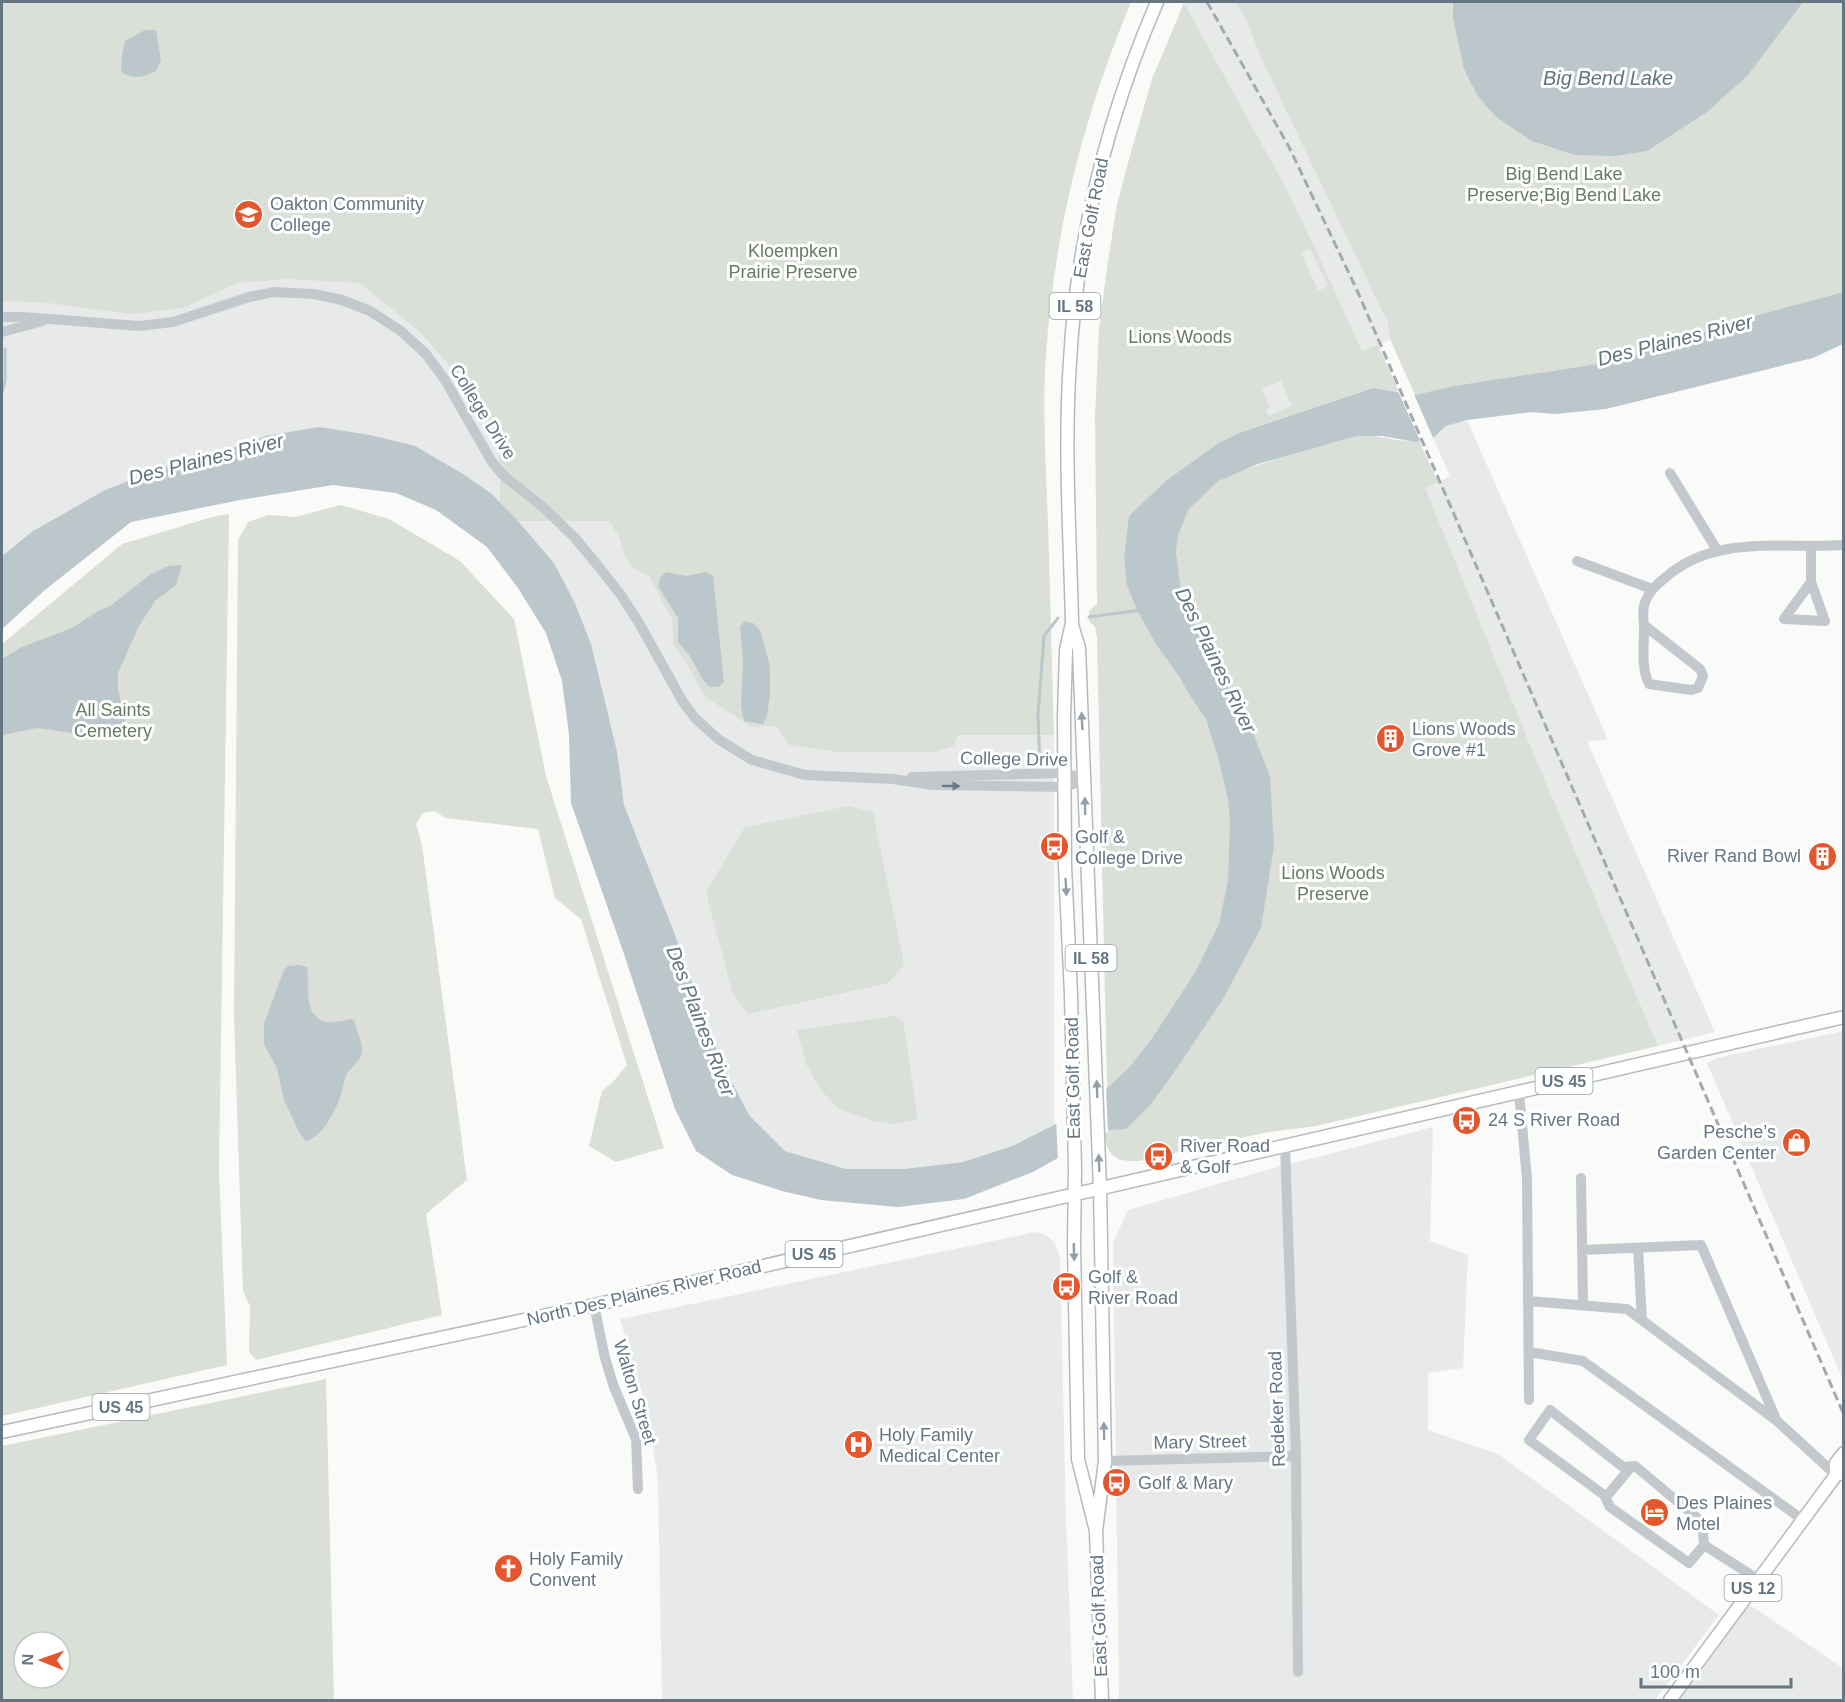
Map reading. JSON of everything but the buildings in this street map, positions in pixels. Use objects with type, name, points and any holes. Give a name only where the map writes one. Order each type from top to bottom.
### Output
[{"type":"main road","name":"East Golf Road","points":[[1096,1531],[1078,1459],[1073,1054],[1065,866],[1064,717],[1066,650],[1072,623],[1068,409],[1076,290],[1087,223],[1101,161],[1135,54],[1157,2]]},
{"type":"main road","name":"East Golf Road","points":[[1072,623],[1079,648],[1099,1138],[1105,1461],[1096,1531],[1102,1701]]},
{"type":"main road","name":"US 45","points":[[1285,1145],[1844,1017]]},
{"type":"main road","name":"North Des Plaines River Road","points":[[2,1432],[594,1305],[1285,1145]]},
{"type":"main road","name":"US 12","points":[[1670,1701],[1803,1520],[1840,1474],[1836,1463],[1844,1453]]},
{"type":"street","name":"College Drive","points":[[2,317],[23,316],[46,320],[139,326],[173,322],[249,297],[274,292],[314,294],[342,300],[370,311],[401,331],[426,354],[445,380],[492,462],[502,474],[552,515],[593,560],[621,595],[694,718],[718,739],[752,760],[805,775],[893,779],[933,785],[1065,787],[1085,779]]},
{"type":"street","name":"College Drive","points":[[2,332],[46,320]]},
{"type":"street","points":[[1670,473],[1717,550]]},
{"type":"street","points":[[1644,625],[1700,669],[1703,676],[1698,688],[1692,690],[1649,684],[1645,676],[1644,625],[1644,606],[1652,589],[1687,562],[1717,550],[1744,546],[1811,548],[1844,545]]},
{"type":"street","points":[[1811,548],[1811,582]]},
{"type":"street","points":[[1577,561],[1652,589]]},
{"type":"street","name":"College Drive","points":[[893,779],[1065,773],[1085,779]]},
{"type":"street","points":[[1519,1092],[1527,1179],[1529,1400]]},
{"type":"street","name":"Redeker Road","points":[[1285,1145],[1296,1456],[1298,1672]]},
{"type":"street","points":[[1581,1178],[1583,1305]]},
{"type":"street","points":[[1582,1251],[1701,1245],[1777,1421]]},
{"type":"street","points":[[1638,1248],[1642,1320]]},
{"type":"street","points":[[1528,1301],[1627,1309],[1777,1421],[1840,1474]]},
{"type":"street","name":"Walton Street","points":[[594,1305],[605,1358],[614,1387],[636,1439],[639,1468],[638,1489]]},
{"type":"street","points":[[1529,1352],[1583,1361],[1803,1520]]},
{"type":"street","points":[[1550,1410],[1623,1467],[1631,1467],[1635,1466],[1702,1522],[1704,1545],[1689,1563],[1610,1507],[1606,1497],[1529,1440],[1550,1410]]},
{"type":"street","name":"Mary Street","points":[[1105,1461],[1296,1456]]},
{"type":"street","points":[[1606,1497],[1631,1467]]},
{"type":"street","points":[[1704,1545],[1759,1580]]},
{"type":"shaded area","name":"Oakton Community College","points":[[2,2],[492,2],[500,502],[492,494],[265,436],[233,448],[164,467],[105,490],[33,531],[2,556]]},
{"type":"shaded area","points":[[1185,2],[1236,2],[1385,230],[1390,340],[1378,345],[1399,392],[1372,388],[1239,433]]},
{"type":"shaded area","points":[[1467,420],[1608,740],[1587,741],[1715,1032],[1658,1046],[1528,740],[1383,436],[1395,440],[1419,441],[1438,482],[1450,476],[1433,438],[1446,426]]},
{"type":"shaded area","points":[[788,520],[790,735],[1054,735],[1054,1125],[1012,1146],[963,1162],[904,1169],[846,1169],[785,1151],[749,1115],[720,1059],[624,805],[617,751],[591,644],[575,603],[554,563],[518,521]]},
{"type":"shaded area","points":[[1844,1031],[1843,1380],[1707,1063],[1717,1058]]},
{"type":"shaded area","points":[[1433,1127],[1430,1241],[1468,1255],[1463,1368],[1428,1373],[1428,1430],[1498,1454],[1719,1615],[1655,1700],[1119,1700],[1113,1243],[1128,1210],[1263,1171]]},
{"type":"shaded area","name":"Holy Family Medical Center","points":[[1036,1232],[1046,1235],[1055,1243],[1060,1258],[1073,1700],[662,1700],[658,1479],[647,1410],[620,1319]]},
{"type":"shaded area","points":[[1747,1603],[1843,1668],[1843,1700],[1676,1700]]},
{"type":"green space","name":"Kloempken Prairie Preserve","points":[[2,2],[1131,2],[1085,131],[1064,218],[1050,307],[1044,417],[1054,735],[957,735],[954,746],[935,752],[839,752],[789,745],[776,726],[752,727],[704,696],[685,660],[674,646],[672,619],[649,576],[632,567],[624,554],[619,536],[609,521],[518,521],[500,502],[499,448],[465,384],[421,333],[360,283],[288,279],[237,283],[183,308],[131,314],[48,303],[2,301]]},
{"type":"green space","name":"Big Bend Lake Preserve;Big Bend Lake","points":[[1236,2],[1843,2],[1843,292],[1736,321],[1617,361],[1453,386],[1415,395],[1390,339],[1388,323],[1261,58],[1248,23]]},
{"type":"green space","name":"Lions Woods Preserve","points":[[1184,3],[1281,179],[1362,351],[1378,345],[1399,392],[1372,388],[1239,433],[1238,472],[1310,447],[1354,436],[1419,441],[1438,482],[1425,488],[1528,740],[1658,1046],[1316,1126],[1263,1133],[1139,1161],[1119,1159],[1108,1148],[1104,1135],[1108,1130],[1097,638],[1095,627],[1089,621],[1089,611],[1097,604],[1095,415],[1099,329],[1117,204],[1152,79]],"holes":[[[1310,248],[1328,286],[1318,291],[1301,253]],[[1281,381],[1292,406],[1269,416],[1266,410],[1270,408],[1262,389]]]},
{"type":"green space","points":[[341,505],[389,519],[460,561],[514,619],[546,776],[664,1148],[616,1162],[589,1146],[602,1091],[627,1065],[581,919],[555,898],[538,829],[446,818],[434,811],[423,813],[416,824],[422,845],[467,1180],[426,1214],[442,1315],[256,1360],[249,1352],[250,1306],[243,1291],[234,1015],[238,540],[248,522],[268,515],[295,517]]},
{"type":"green space","name":"All Saints Cemetery","points":[[229,514],[219,1169],[227,1365],[2,1416],[2,644],[122,544]]},
{"type":"green space","points":[[849,806],[873,812],[904,965],[888,983],[748,1014],[732,992],[706,892],[745,827]]},
{"type":"green space","points":[[894,1016],[903,1021],[918,1119],[895,1124],[873,1121],[839,1109],[821,1090],[806,1064],[797,1030]]},
{"type":"green space","points":[[326,1379],[334,1700],[2,1700],[2,1446]]},
{"type":"water","name":"Big Bend Lake","points":[[1453,2],[1803,2],[1748,75],[1707,112],[1647,151],[1614,156],[1575,155],[1532,141],[1496,117],[1477,95],[1464,69],[1453,17]]},
{"type":"water","points":[[145,30],[156,30],[161,60],[156,71],[138,77],[130,76],[121,72],[125,41]]},
{"type":"water","name":"Des Plaines River","points":[[1843,292],[1843,344],[1813,358],[1606,409],[1555,414],[1533,412],[1467,420],[1446,426],[1433,438],[1415,442],[1383,436],[1356,436],[1258,464],[1218,481],[1188,510],[1178,535],[1176,552],[1181,593],[1205,649],[1247,718],[1270,776],[1274,846],[1261,928],[1223,999],[1175,1071],[1151,1104],[1126,1129],[1108,1130],[1033,1172],[964,1199],[898,1207],[821,1200],[782,1191],[732,1175],[696,1151],[675,1109],[571,803],[569,735],[562,681],[546,633],[518,588],[487,547],[436,510],[396,493],[333,485],[240,500],[131,522],[45,590],[2,629],[2,556],[33,531],[105,490],[164,467],[233,448],[265,436],[319,427],[370,435],[415,446],[492,494],[554,563],[575,603],[591,644],[617,751],[624,805],[720,1059],[749,1115],[785,1151],[846,1169],[904,1169],[963,1162],[1012,1146],[1054,1125],[1107,1088],[1128,1069],[1153,1037],[1196,971],[1219,924],[1228,881],[1230,823],[1228,799],[1206,719],[1156,644],[1137,610],[1127,585],[1124,558],[1129,516],[1167,480],[1219,443],[1239,433],[1373,388],[1415,395],[1453,386],[1617,361],[1736,321]]},
{"type":"water","points":[[182,565],[176,585],[155,601],[139,626],[118,673],[118,689],[125,719],[122,733],[101,737],[37,728],[2,735],[2,659],[22,647],[72,628],[110,606],[151,574],[168,566]]},
{"type":"water","points":[[666,572],[686,576],[706,572],[713,576],[724,682],[718,687],[710,687],[703,680],[690,656],[678,642],[678,618],[658,586],[660,578]]},
{"type":"water","points":[[744,621],[753,623],[760,630],[770,666],[770,694],[767,716],[763,724],[744,721],[741,707],[743,660],[740,627]]},
{"type":"water","points":[[288,966],[307,967],[310,1007],[313,1014],[327,1022],[352,1019],[355,1022],[362,1049],[360,1057],[346,1076],[340,1098],[331,1117],[317,1135],[306,1141],[299,1132],[284,1100],[277,1068],[264,1044],[264,1024],[284,970]]},
{"type":"pier","points":[[1397,389],[1413,392],[1434,440],[1421,443]]},
{"type":"pier","points":[[1106,1084],[1108,1132],[1058,1162],[1056,1119]]},
{"type":"waterway","points":[[2,392],[5,381],[5,349]]},
{"type":"waterway","points":[[1089,617],[1141,610]]},
{"type":"waterway","points":[[1040,767],[1038,715],[1044,636],[1058,618]]},
{"type":"railway","points":[[1207,2],[1289,147],[1356,288],[1844,1415]]},
{"type":"place","name":"Oakton Community College","points":[[249,214]]},
{"type":"place","name":"Lions Woods Grove #1","points":[[1391,739]]},
{"type":"place","name":"Golf & College Drive","points":[[1054,847]]},
{"type":"place","name":"River Rand Bowl","points":[[1822,856]]},
{"type":"place","name":"24 S River Road","points":[[1467,1120]]},
{"type":"place","name":"Pesche’s Garden Center","points":[[1797,1142]]},
{"type":"place","name":"River Road & Golf","points":[[1159,1156]]},
{"type":"place","name":"Golf & River Road","points":[[1067,1287]]},
{"type":"place","name":"Holy Family Medical Center","points":[[858,1445]]},
{"type":"place","name":"Golf & Mary","points":[[1117,1483]]},
{"type":"place","name":"Des Plaines Motel","points":[[1655,1513]]},
{"type":"place","name":"Holy Family Convent","points":[[508,1569]]},
{"type":"park label","name":"Lions Woods","points":[[1180,337]]}]
